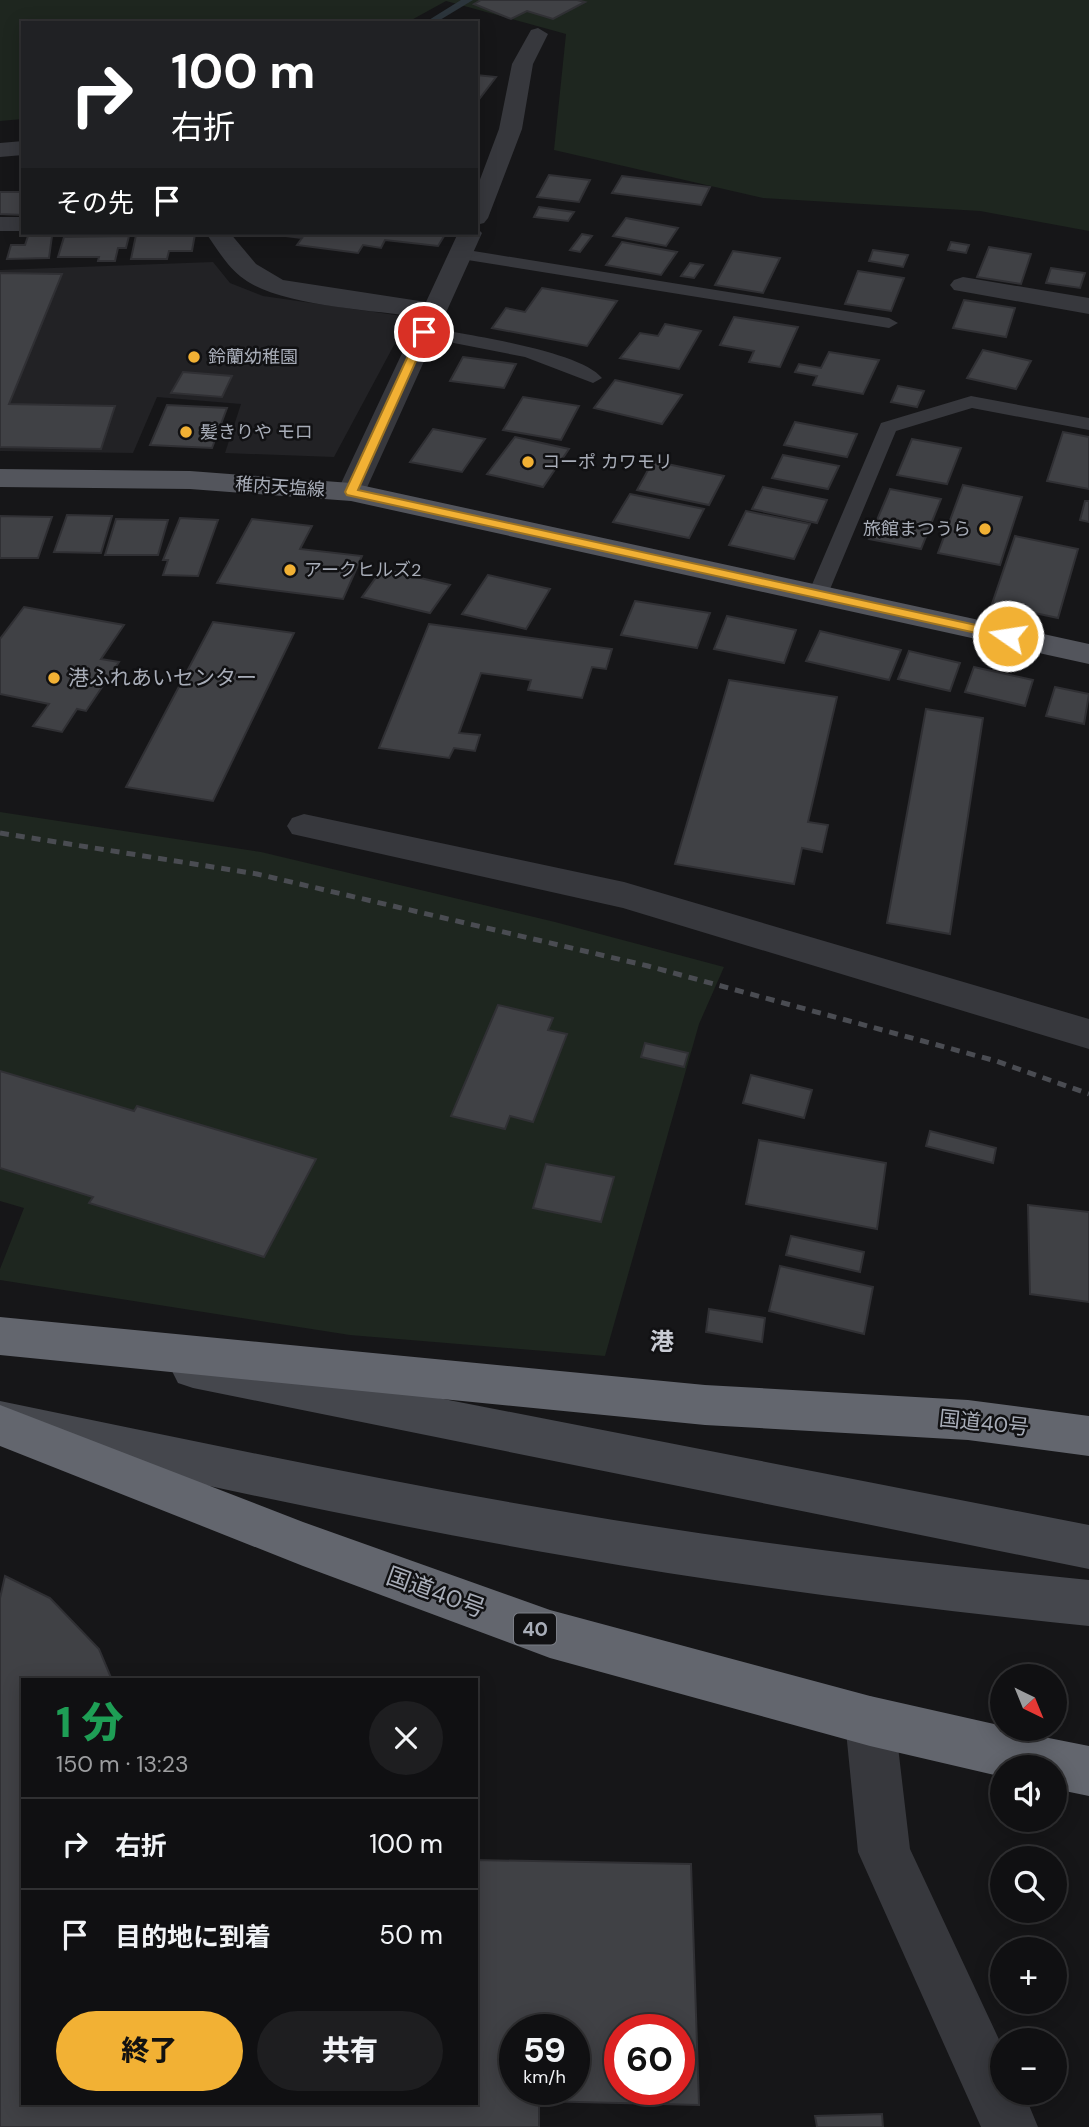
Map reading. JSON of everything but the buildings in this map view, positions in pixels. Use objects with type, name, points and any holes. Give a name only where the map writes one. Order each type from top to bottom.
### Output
[{"type":"highway","name":"国道40号","points":[[0,1336],[705,1405],[968,1420],[1089,1436]]},
{"type":"highway","name":"国道40号","points":[[0,1423],[303,1544],[550,1634],[870,1721],[1089,1771]]},
{"type":"main road","name":"稚内天塩線","points":[[0,478],[190,480],[351,492],[1089,654]]},
{"type":"street","points":[[478,213],[503,154],[514,114],[525,49],[538,34]]},
{"type":"street","points":[[0,150],[21,148]]},
{"type":"street","points":[[478,151],[503,154]]},
{"type":"street","points":[[0,224],[21,224]]},
{"type":"street","points":[[219,235],[245,270],[266,284],[428,321]]},
{"type":"street","points":[[351,492],[465,244]]},
{"type":"street","points":[[963,285],[1089,306]]},
{"type":"street","points":[[304,826],[624,895],[1089,1034]]},
{"type":"street","points":[[74,1345],[1089,1547]]},
{"type":"street","points":[[0,1423],[572,1535],[734,1560],[1089,1603]]},
{"type":"street","points":[[870,1721],[884,1852],[1010,2127]]},
{"type":"lane","points":[[465,244],[889,323]]},
{"type":"lane","points":[[428,321],[569,365],[593,378]]},
{"type":"lane","points":[[818,594],[888,427],[971,402],[1089,424]]},
{"type":"shaded area","points":[[0,0],[1089,0],[1089,231],[980,211],[763,198],[554,150],[566,34],[446,1],[410,21],[21,21],[21,119],[0,121]]},
{"type":"shaded area","name":"鈴蘭幼稚園","points":[[213,262],[230,283],[263,296],[409,317],[334,457],[225,453],[241,404],[157,397],[133,453],[0,451],[0,270]]},
{"type":"shaded area","points":[[0,812],[261,852],[555,922],[724,967],[699,1024],[605,1356],[350,1335],[0,1280],[0,1269],[24,1208],[0,1201]]},
{"type":"waterway","points":[[431,21],[468,0]]},
{"type":"railway","points":[[0,833],[257,874],[648,966],[996,1061],[1089,1094]]},
{"type":"place","name":"鈴蘭幼稚園","points":[[194,357]]},
{"type":"place","name":"髪きりや モロ","points":[[186,432]]},
{"type":"place","name":"コーポ カワモリ","points":[[528,462]]},
{"type":"place","name":"旅館まつうら","points":[[985,529]]},
{"type":"place","name":"アークヒルズ2","points":[[290,570]]},
{"type":"place","name":"港ふれあいセンター","points":[[54,678]]},
{"type":"district","name":"港","points":[[662,1341]]},
{"type":"route","points":[[424,332],[351,492],[1008,636]]}]
